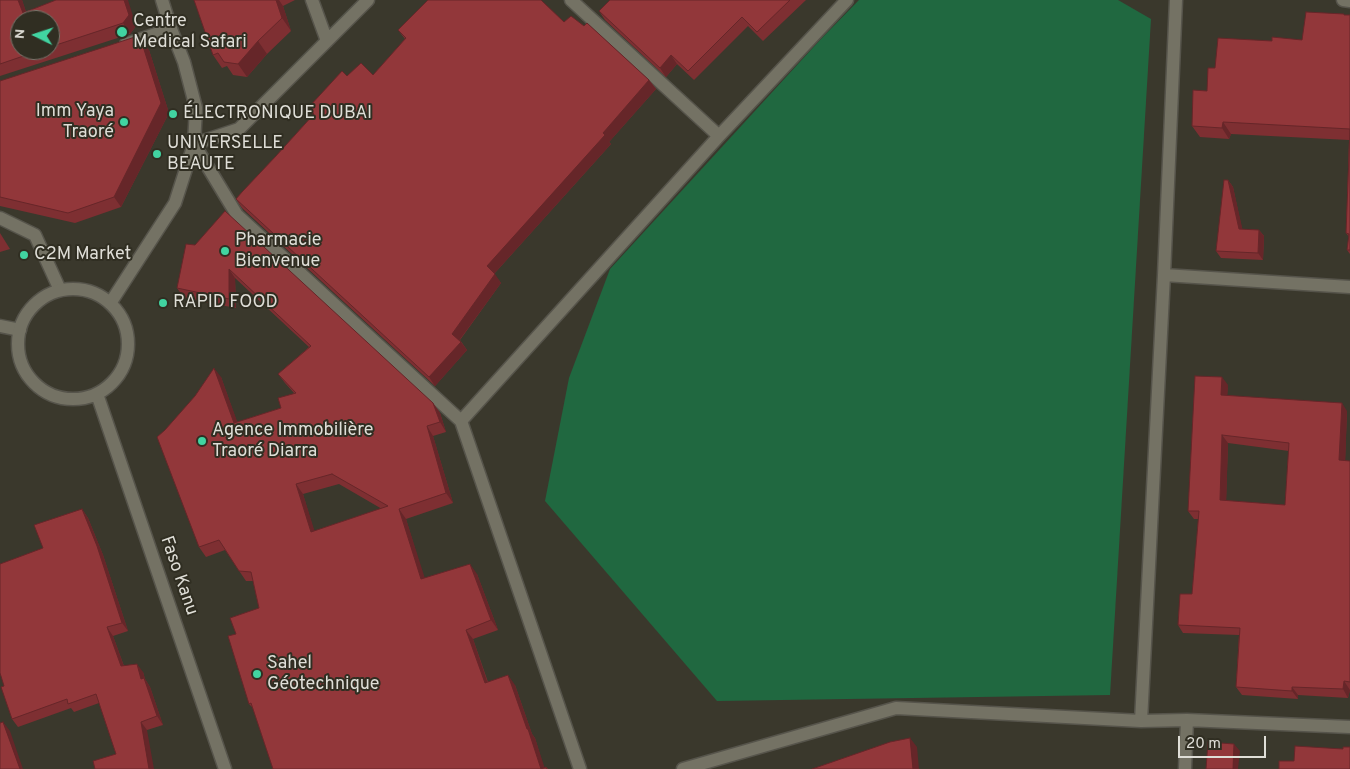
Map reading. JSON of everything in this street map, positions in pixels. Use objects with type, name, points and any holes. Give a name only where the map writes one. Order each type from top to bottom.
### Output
[{"type":"street","points":[[111,302],[175,203],[194,144],[196,108],[184,62],[171,30],[162,0]]},
{"type":"street","points":[[312,0],[327,41]]},
{"type":"street","points":[[194,144],[239,129],[368,0]]},
{"type":"street","points":[[571,0],[719,136]]},
{"type":"street","points":[[461,421],[719,136],[847,0]]},
{"type":"street","points":[[1141,721],[1176,0]]},
{"type":"street","points":[[1343,0],[1350,0]]},
{"type":"street","points":[[114,48],[171,30]]},
{"type":"street","points":[[194,144],[237,215],[461,421],[580,769]]},
{"type":"street","points":[[0,218],[35,235],[60,290]]},
{"type":"street","points":[[1164,275],[1350,287]]},
{"type":"street","points":[[69,288],[91,291],[111,302],[124,320],[129,341],[125,362],[114,381],[97,394],[80,399],[62,398],[46,392],[32,380],[22,365],[18,348],[20,330],[29,310],[47,295],[69,288]]},
{"type":"street","points":[[0,326],[20,330]]},
{"type":"street","name":"Faso Kanu","points":[[97,394],[225,769]]},
{"type":"street","points":[[683,769],[896,708],[1141,721],[1188,720],[1350,727]]},
{"type":"street","points":[[1185,769],[1188,720]]},
{"type":"green space","points":[[859,0],[1118,0],[1151,19],[1110,695],[717,701],[545,501],[569,378],[610,269]]},
{"type":"building","points":[[0,0],[18,0],[22,10],[10,10],[10,60],[12,60],[0,64]]},
{"type":"building","points":[[56,0],[124,0],[129,15],[123,23],[60,44],[60,10],[31,10]]},
{"type":"building","points":[[194,0],[276,0],[282,18],[238,64],[224,62],[218,53],[213,55]]},
{"type":"building","points":[[428,0],[541,0],[564,22],[571,16],[584,26],[587,23],[649,80],[603,133],[605,135],[487,266],[495,274],[452,334],[461,342],[429,377],[236,199],[314,114],[308,108],[342,71],[347,76],[361,63],[373,75],[406,38],[398,30]]},
{"type":"building","points":[[610,0],[790,0],[757,32],[742,17],[688,71],[671,55],[660,68],[599,11]]},
{"type":"building","points":[[1306,12],[1350,15],[1350,129],[1223,122],[1222,128],[1192,126],[1193,90],[1207,91],[1208,68],[1215,68],[1218,38],[1272,41],[1272,37],[1302,40]]},
{"type":"building","points":[[135,37],[141,40],[161,103],[114,197],[68,213],[0,197],[0,81]]},
{"type":"building","points":[[1350,129],[1350,250],[1347,250],[1349,234],[1346,233]]},
{"type":"building","points":[[1224,180],[1228,180],[1239,229],[1259,230],[1258,253],[1216,251]]},
{"type":"building","points":[[225,211],[433,403],[440,422],[427,426],[446,493],[399,509],[421,579],[470,564],[491,620],[466,630],[485,683],[508,675],[541,769],[273,769],[251,703],[249,704],[228,636],[236,634],[230,618],[259,608],[251,572],[239,571],[219,540],[199,547],[157,437],[195,396],[214,368],[234,423],[281,408],[278,398],[296,393],[278,374],[311,346],[229,269],[229,299],[177,288],[186,244],[195,245]],"holes":[[[332,474],[388,506],[311,532],[296,484]]]},
{"type":"building","points":[[1195,376],[1222,377],[1221,395],[1342,403],[1339,460],[1350,461],[1350,682],[1344,681],[1343,689],[1292,687],[1292,691],[1236,687],[1240,628],[1178,625],[1180,594],[1192,594],[1199,511],[1188,511]],"holes":[[[1222,435],[1289,443],[1285,505],[1220,500]]]},
{"type":"building","points":[[82,509],[97,546],[122,623],[107,627],[121,666],[137,664],[141,679],[144,678],[157,716],[141,722],[149,769],[95,769],[93,761],[116,754],[96,694],[68,704],[67,699],[12,719],[1,687],[4,686],[0,673],[0,564],[43,548],[34,525]]},
{"type":"building","points":[[3,722],[20,769],[0,769],[0,723]]},
{"type":"building","points":[[910,738],[913,769],[812,769],[890,742]]},
{"type":"building","points":[[1208,742],[1234,744],[1233,769],[1206,769]]},
{"type":"building","points":[[1295,746],[1343,749],[1343,747],[1350,747],[1350,769],[1279,769],[1279,761],[1294,761]]},
{"type":"place","name":"Centre Medical Safari","points":[[122,32]]},
{"type":"place","name":"ÉLECTRONIQUE DUBAI","points":[[173,114]]},
{"type":"place","name":"Imm Yaya Traoré","points":[[124,122]]},
{"type":"place","name":"UNIVERSELLE BEAUTE","points":[[157,154]]},
{"type":"place","name":"Pharmacie Bienvenue","points":[[225,251]]},
{"type":"place","name":"C2M Market","points":[[24,255]]},
{"type":"place","name":"RAPID FOOD","points":[[163,303]]},
{"type":"place","name":"Agence Immobilière Traoré Diarra","points":[[202,441]]},
{"type":"place","name":"Sahel Géotechnique","points":[[257,674]]}]
